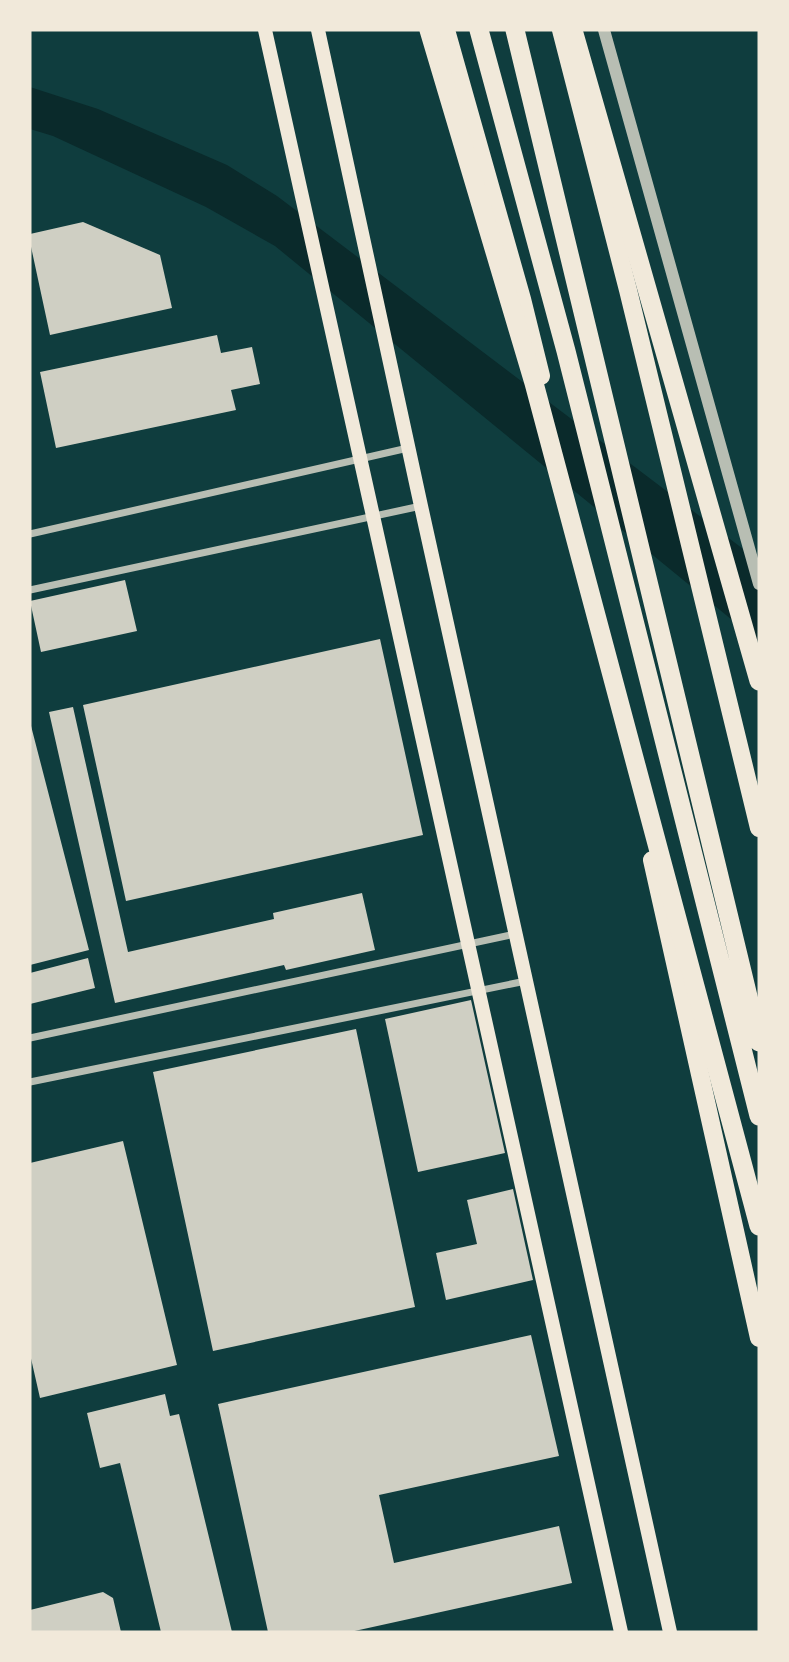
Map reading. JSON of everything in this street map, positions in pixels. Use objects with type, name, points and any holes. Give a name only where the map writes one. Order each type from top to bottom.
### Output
[{"type":"highway","points":[[429,30],[534,383],[759,1226]]},
{"type":"highway","points":[[479,30],[566,351],[759,1116]]},
{"type":"highway","points":[[515,30],[759,1042]]},
{"type":"highway","points":[[573,30],[759,681]]},
{"type":"main road","points":[[265,30],[621,1632]]},
{"type":"main road","points":[[318,30],[670,1632]]},
{"type":"main road","points":[[446,30],[522,299],[568,482],[759,1338]]},
{"type":"main road","points":[[561,30],[759,828]]},
{"type":"street","points":[[604,30],[759,584]]},
{"type":"street","points":[[30,534],[408,447]]},
{"type":"street","points":[[30,590],[421,506]]},
{"type":"street","points":[[30,1038],[516,933]]},
{"type":"street","points":[[30,1082],[526,981]]},
{"type":"water","points":[[30,87],[98,109],[227,165],[277,196],[759,561],[759,642],[275,246],[206,207],[53,136],[30,129]]},
{"type":"building","points":[[83,222],[160,255],[172,308],[50,335],[30,234]]},
{"type":"building","points":[[217,335],[221,353],[252,347],[260,384],[231,390],[236,410],[56,448],[40,372]]},
{"type":"building","points":[[125,580],[137,631],[41,652],[30,601]]},
{"type":"building","points":[[380,639],[423,835],[126,901],[83,705]]},
{"type":"building","points":[[73,707],[128,952],[274,919],[273,913],[362,893],[375,950],[286,970],[284,965],[115,1003],[49,712]]},
{"type":"building","points":[[30,722],[89,950],[30,965]]},
{"type":"building","points":[[88,958],[95,988],[30,1004],[30,973]]},
{"type":"building","points":[[471,1000],[505,1153],[418,1172],[385,1019]]},
{"type":"building","points":[[356,1029],[415,1307],[213,1351],[153,1072]]},
{"type":"building","points":[[123,1141],[177,1365],[40,1398],[30,1354],[30,1163]]},
{"type":"building","points":[[513,1189],[533,1280],[446,1300],[436,1253],[477,1244],[467,1200]]},
{"type":"building","points":[[531,1335],[559,1456],[379,1495],[394,1563],[559,1526],[572,1583],[350,1632],[268,1632],[218,1404]]},
{"type":"building","points":[[165,1394],[170,1416],[179,1414],[232,1632],[161,1632],[120,1463],[100,1468],[87,1413]]},
{"type":"building","points":[[103,1592],[113,1598],[121,1632],[30,1632],[30,1610]]}]
